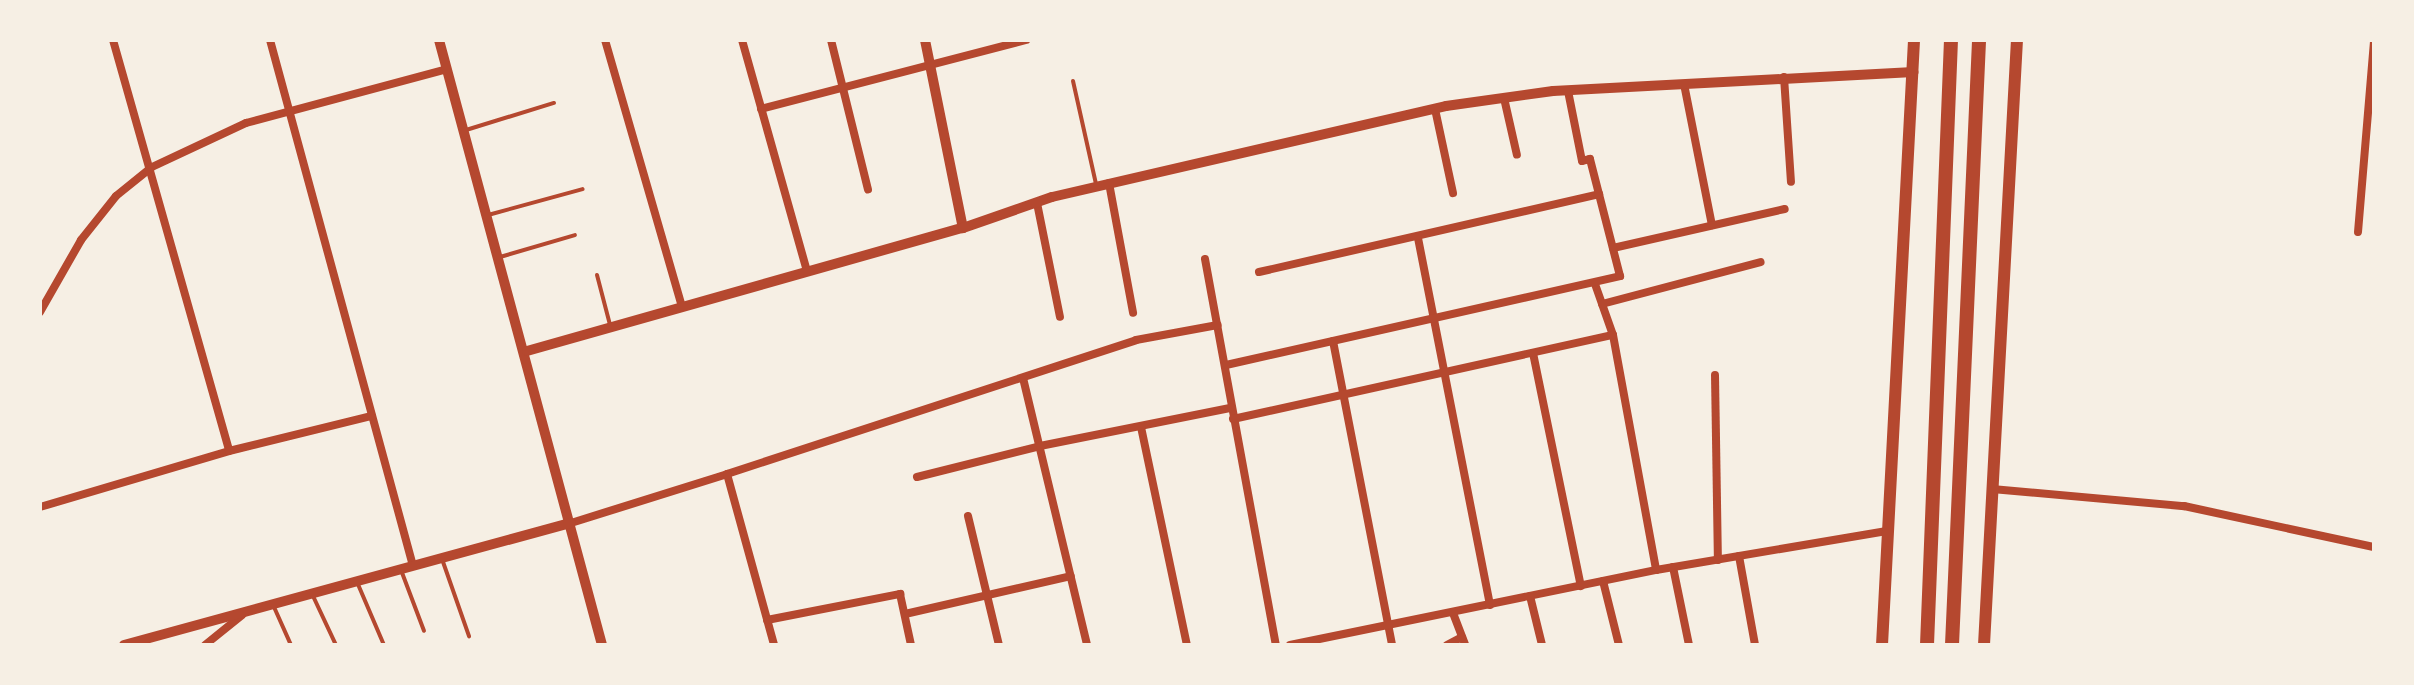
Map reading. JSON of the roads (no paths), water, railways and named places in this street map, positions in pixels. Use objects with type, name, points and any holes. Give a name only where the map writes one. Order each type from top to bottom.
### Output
[{"type":"highway","points":[[1927,645],[1951,40]]},
{"type":"highway","points":[[1952,645],[1979,40]]},
{"type":"main road","points":[[1882,645],[1914,40]]},
{"type":"main road","points":[[1984,645],[2017,40]]},
{"type":"street","points":[[113,40],[152,167],[229,451]]},
{"type":"street","points":[[270,40],[413,566]]},
{"type":"street","points":[[439,40],[527,351],[602,645]]},
{"type":"street","points":[[605,40],[682,307]]},
{"type":"street","points":[[742,40],[807,272]]},
{"type":"street","points":[[831,40],[868,189]]},
{"type":"street","points":[[925,40],[963,228]]},
{"type":"street","points":[[761,109],[1026,40]]},
{"type":"street","points":[[2358,232],[2374,42]]},
{"type":"street","points":[[40,312],[81,240],[116,196],[152,167],[189,147],[289,110],[447,69]]},
{"type":"street","points":[[527,351],[963,228],[1097,186],[1435,109],[1568,91],[1913,72]]},
{"type":"street","points":[[1784,77],[1791,182]]},
{"type":"street","points":[[1684,84],[1712,225]]},
{"type":"street","points":[[1226,365],[1620,276],[1590,159],[1582,161],[1568,91]]},
{"type":"street","points":[[1504,98],[1517,155]]},
{"type":"street","points":[[1435,109],[1453,193]]},
{"type":"street","points":[[1109,183],[1133,313]]},
{"type":"street","points":[[1259,272],[1418,238],[1599,194]]},
{"type":"street","points":[[1037,203],[1060,317]]},
{"type":"street","points":[[1613,248],[1785,209]]},
{"type":"street","points":[[1418,238],[1490,605]]},
{"type":"street","points":[[1205,259],[1276,645]]},
{"type":"street","points":[[1602,304],[1761,262]]},
{"type":"street","points":[[1595,284],[1613,335],[1656,570]]},
{"type":"street","points":[[124,645],[571,523],[1136,340],[1218,325]]},
{"type":"street","points":[[1233,419],[1613,335]]},
{"type":"street","points":[[1333,341],[1392,645]]},
{"type":"street","points":[[1533,353],[1581,586]]},
{"type":"street","points":[[1715,375],[1718,560]]},
{"type":"street","points":[[1023,378],[1087,645]]},
{"type":"street","points":[[917,477],[1040,446],[1231,408]]},
{"type":"street","points":[[40,507],[229,451],[372,416]]},
{"type":"street","points":[[1141,427],[1187,645]]},
{"type":"street","points":[[727,474],[774,645]]},
{"type":"street","points":[[1992,489],[2184,506],[2374,547]]},
{"type":"street","points":[[968,516],[999,645]]},
{"type":"street","points":[[1290,645],[1656,570],[1887,531]]},
{"type":"street","points":[[1739,556],[1755,645]]},
{"type":"street","points":[[1673,567],[1689,645]]},
{"type":"street","points":[[905,614],[1071,576]]},
{"type":"street","points":[[1603,581],[1619,645]]},
{"type":"street","points":[[767,620],[900,594],[911,645]]},
{"type":"street","points":[[1530,596],[1542,645]]},
{"type":"street","points":[[1447,645],[1464,641],[1453,613]]},
{"type":"street","points":[[205,645],[242,615]]},
{"type":"lane","points":[[1073,81],[1097,186]]},
{"type":"lane","points":[[464,131],[554,103]]},
{"type":"lane","points":[[488,215],[583,189]]},
{"type":"lane","points":[[500,257],[575,235]]},
{"type":"lane","points":[[597,275],[611,328]]},
{"type":"lane","points":[[442,558],[469,636]]},
{"type":"lane","points":[[401,570],[424,631]]},
{"type":"lane","points":[[357,582],[384,645]]},
{"type":"lane","points":[[313,595],[336,645]]},
{"type":"lane","points":[[273,606],[291,645]]}]
